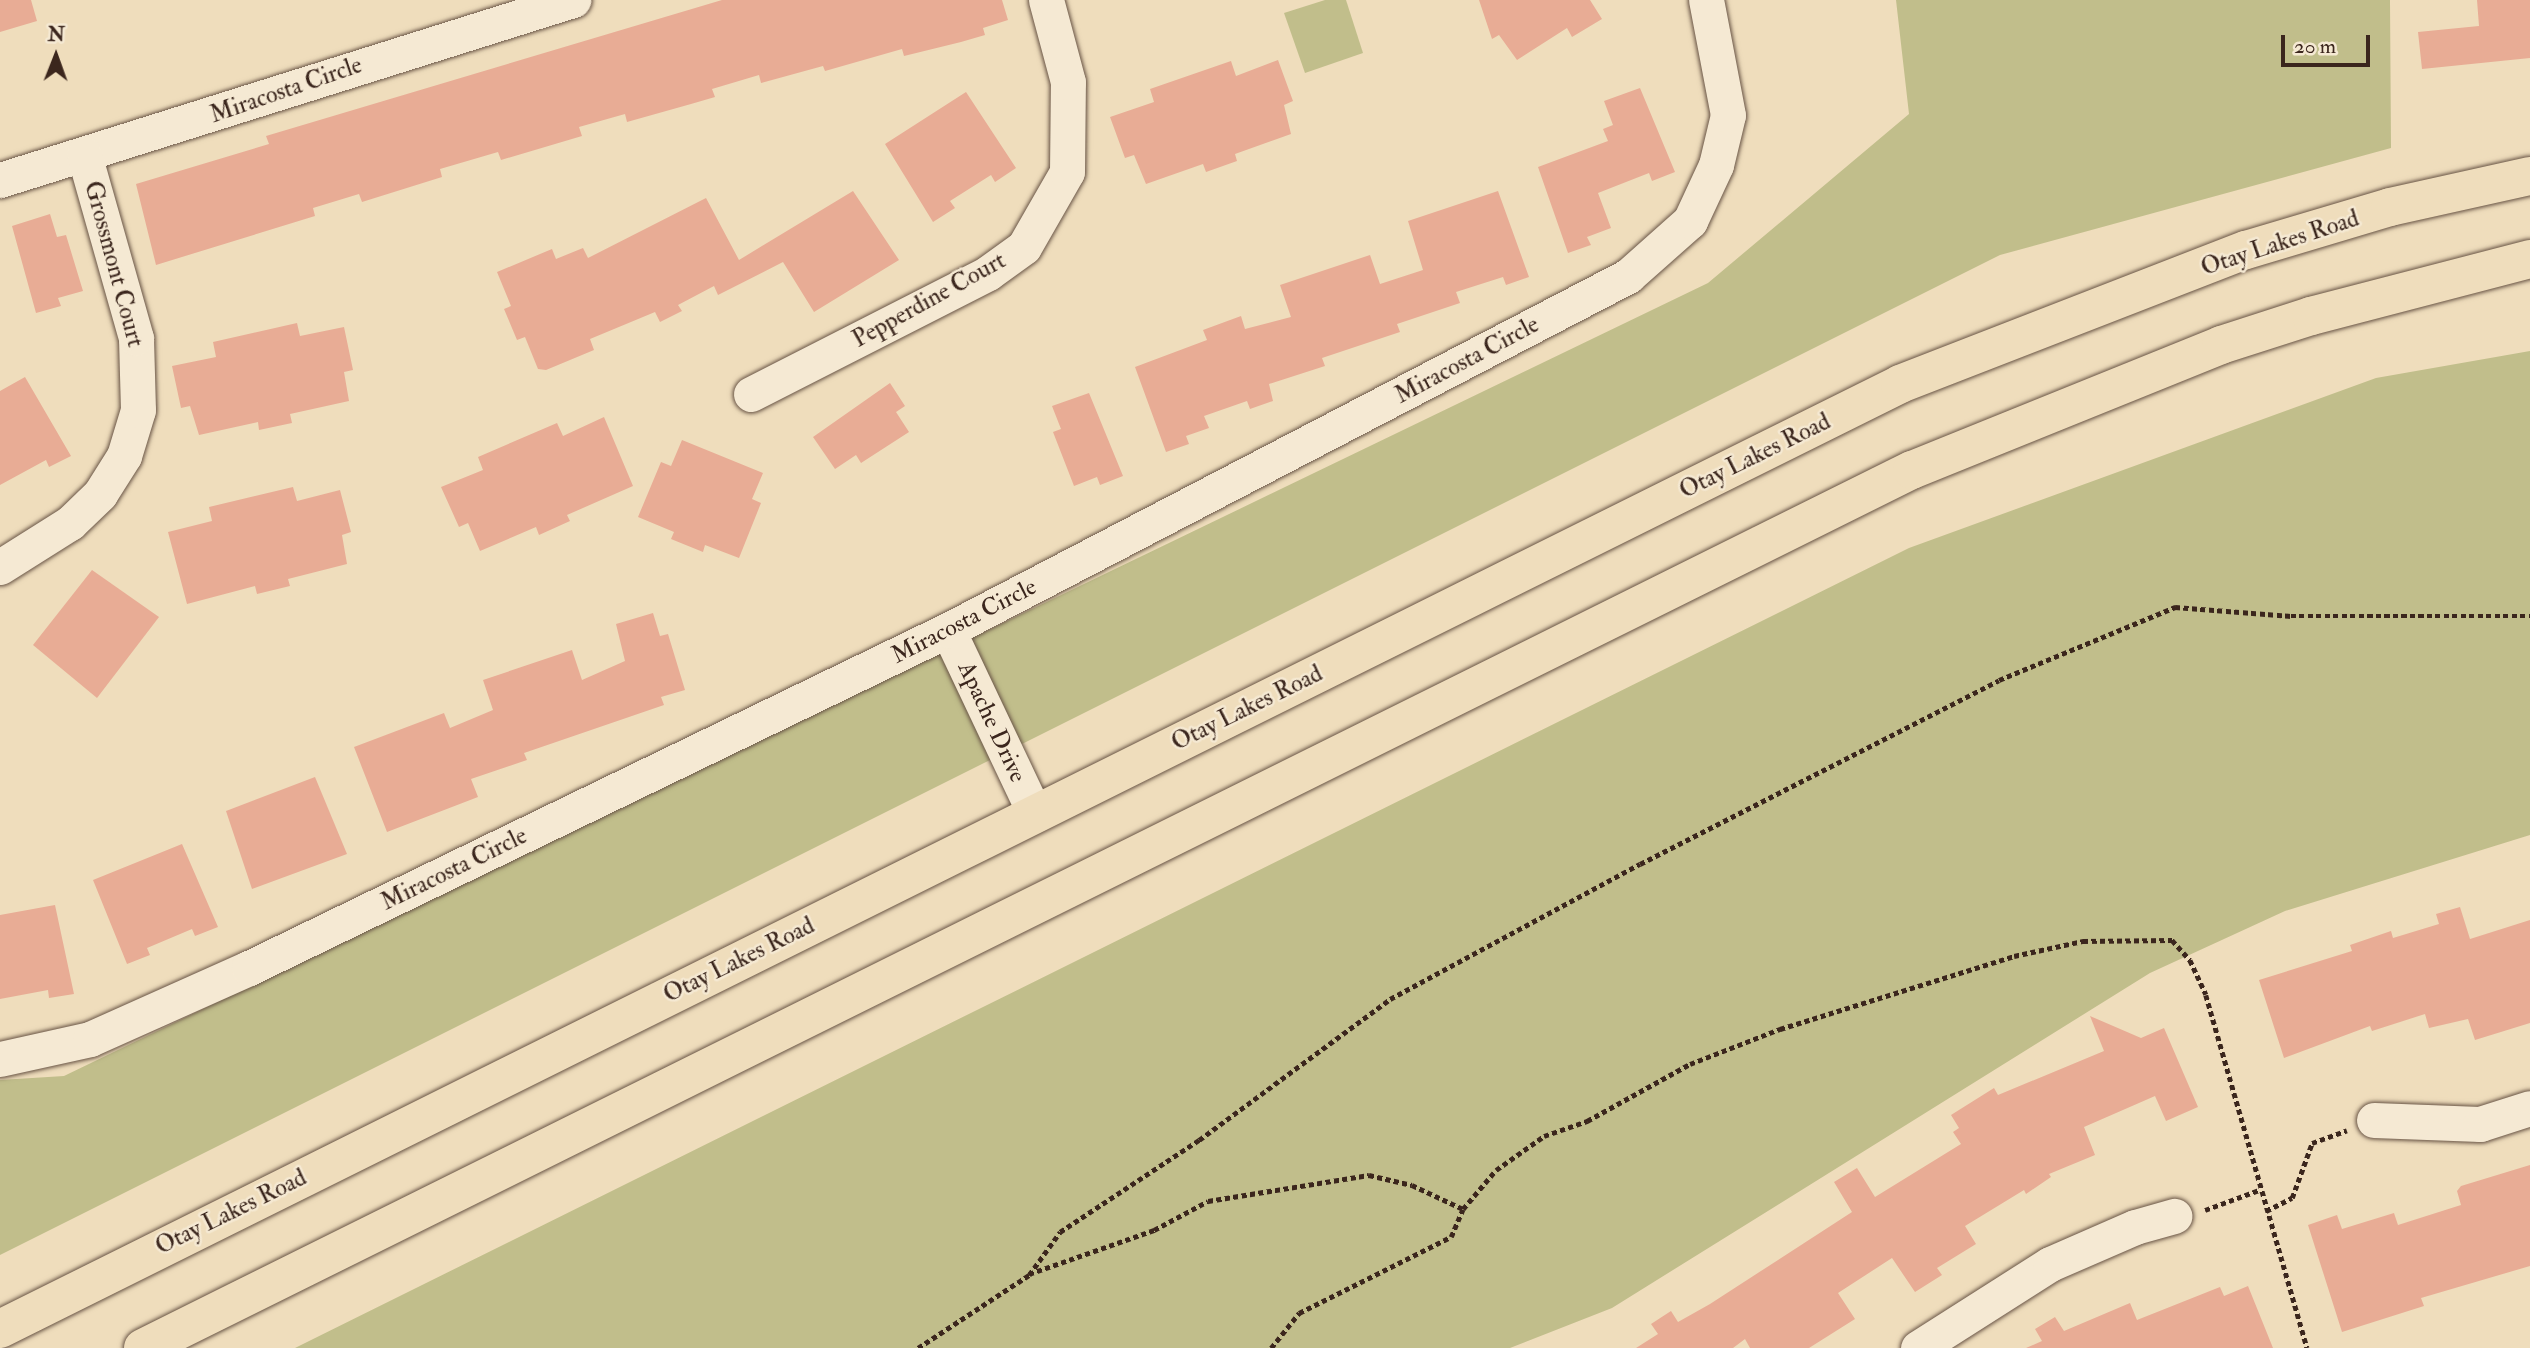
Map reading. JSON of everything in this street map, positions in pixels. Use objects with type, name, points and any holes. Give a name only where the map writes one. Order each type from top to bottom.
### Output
[{"type":"main road","name":"Otay Lakes Road","points":[[0,1329],[1900,384],[2246,250],[2390,207],[2530,176]]},
{"type":"main road","points":[[143,1348],[1912,470],[2221,345],[2311,316],[2530,259]]},
{"type":"street","name":"Miracosta Circle","points":[[0,180],[573,0]]},
{"type":"street","name":"Pepperdine Court","points":[[751,394],[988,273],[1024,247],[1067,172],[1068,82],[1046,0]]},
{"type":"street","name":"Miracosta Circle","points":[[0,1059],[90,1039],[225,979],[948,630],[1628,276],[1690,221],[1716,165],[1728,114],[1706,0]]},
{"type":"street","name":"Grossmont Court","points":[[0,568],[70,523],[100,494],[124,456],[138,410],[136,338],[84,154]]},
{"type":"street","name":"Apache Drive","points":[[948,630],[1035,814]]},
{"type":"street","points":[[2374,1120],[2480,1124],[2530,1108]]},
{"type":"street","points":[[1919,1348],[2050,1264],[2135,1227],[2174,1216]]},
{"type":"path","points":[[1029,1275],[1060,1232],[1199,1140],[1390,999],[1640,864],[1999,680],[2175,607],[2291,617],[2530,616]]},
{"type":"path","points":[[1271,1348],[1299,1313],[1451,1237],[1463,1209],[1496,1170],[1544,1136],[1587,1121],[1690,1064],[1780,1029],[2014,956],[2083,941],[2172,940],[2190,960],[2206,995],[2259,1190],[2307,1348]]},
{"type":"path","points":[[2266,1211],[2292,1198],[2312,1143],[2374,1120]]},
{"type":"path","points":[[918,1348],[1029,1275],[1154,1230],[1208,1201],[1369,1175],[1412,1185],[1463,1209]]},
{"type":"path","points":[[2174,1216],[2224,1206],[2259,1190]]},
{"type":"shaded area","points":[[1325,0],[1346,0],[1363,53],[1305,73],[1284,13]]},
{"type":"shaded area","points":[[1896,0],[2390,0],[2391,148],[2000,255],[0,1255],[0,1080],[64,1076],[1708,283],[1909,114]]},
{"type":"shaded area","points":[[2530,351],[2530,835],[2285,911],[2150,973],[1612,1308],[1510,1348],[295,1348],[1909,548],[2376,378]]},
{"type":"building","points":[[0,0],[31,0],[37,21],[0,32]]},
{"type":"building","points":[[722,0],[1002,0],[1008,20],[983,28],[985,35],[904,56],[902,49],[825,71],[823,66],[761,83],[759,75],[712,89],[715,97],[627,122],[625,114],[579,127],[582,136],[501,160],[498,152],[440,169],[442,177],[362,202],[359,194],[313,208],[315,216],[156,265],[136,184],[269,144],[266,136]]},
{"type":"building","points":[[1479,0],[1590,0],[1602,19],[1572,37],[1567,28],[1517,60],[1499,35],[1492,39]]},
{"type":"building","points":[[2477,0],[2530,0],[2530,58],[2422,69],[2418,32],[2479,26]]},
{"type":"building","points":[[1278,60],[1293,101],[1284,105],[1291,134],[1235,154],[1237,161],[1206,172],[1203,164],[1146,184],[1134,155],[1125,158],[1110,117],[1154,102],[1150,89],[1231,61],[1236,76]]},
{"type":"building","points":[[1640,88],[1675,172],[1652,181],[1649,173],[1598,193],[1611,228],[1587,237],[1591,245],[1568,253],[1538,167],[1608,141],[1603,129],[1613,125],[1604,101]]},
{"type":"building","points":[[966,92],[1016,168],[995,182],[991,175],[950,201],[955,208],[933,222],[885,144]]},
{"type":"building","points":[[853,191],[899,260],[814,312],[783,262],[718,295],[714,286],[678,305],[682,311],[660,322],[655,312],[590,339],[594,350],[546,370],[538,369],[525,337],[517,340],[504,309],[511,306],[497,272],[552,249],[556,259],[583,248],[588,258],[706,198],[739,260]]},
{"type":"building","points":[[1498,191],[1529,277],[1506,285],[1503,277],[1456,292],[1460,303],[1397,324],[1400,332],[1322,358],[1325,366],[1269,384],[1273,401],[1250,409],[1247,401],[1204,416],[1209,428],[1186,436],[1189,444],[1166,452],[1135,367],[1207,340],[1203,330],[1241,316],[1245,329],[1291,317],[1280,285],[1370,255],[1380,284],[1423,270],[1408,221]]},
{"type":"building","points":[[50,214],[57,237],[66,235],[83,291],[58,298],[61,306],[36,313],[12,226]]},
{"type":"building","points":[[297,323],[300,336],[344,327],[353,370],[344,372],[349,401],[290,414],[292,423],[259,430],[258,422],[199,435],[190,406],[181,408],[172,366],[216,357],[213,342]]},
{"type":"building","points":[[25,377],[71,456],[49,467],[46,460],[0,485],[0,391]]},
{"type":"building","points":[[890,383],[905,406],[896,412],[909,432],[861,463],[856,455],[835,469],[813,437]]},
{"type":"building","points":[[1089,393],[1123,476],[1100,485],[1097,477],[1074,486],[1053,432],[1061,429],[1052,406]]},
{"type":"building","points":[[604,417],[633,486],[567,515],[570,521],[539,535],[536,527],[480,551],[468,523],[459,527],[441,487],[483,470],[478,457],[557,423],[563,436]]},
{"type":"building","points":[[682,440],[763,473],[752,499],[761,503],[739,558],[705,545],[703,552],[671,539],[674,532],[638,517],[661,462],[671,466]]},
{"type":"building","points":[[293,487],[297,501],[340,490],[351,532],[342,535],[347,564],[288,579],[290,586],[257,594],[255,586],[187,604],[168,532],[212,521],[209,507]]},
{"type":"building","points":[[92,570],[159,617],[97,698],[33,645]]},
{"type":"building","points":[[653,613],[660,636],[668,634],[685,690],[661,697],[664,705],[524,753],[527,760],[471,779],[478,797],[387,832],[354,747],[444,713],[450,728],[493,710],[483,680],[572,650],[582,680],[625,661],[616,624]]},
{"type":"building","points":[[315,777],[347,854],[252,889],[226,811]]},
{"type":"building","points":[[182,844],[218,927],[195,936],[192,929],[147,948],[150,955],[127,964],[93,880]]},
{"type":"building","points":[[55,905],[74,994],[49,998],[48,990],[0,999],[0,915]]},
{"type":"building","points":[[2460,907],[2470,939],[2530,920],[2530,1023],[2475,1040],[2468,1019],[2429,1028],[2425,1014],[2372,1031],[2370,1026],[2284,1058],[2259,980],[2352,951],[2350,945],[2391,931],[2393,938],[2439,924],[2436,914]]},
{"type":"building","points":[[2090,1016],[2141,1038],[2164,1028],[2198,1107],[2166,1121],[2155,1096],[2084,1127],[2095,1155],[2049,1174],[2051,1177],[2026,1194],[2024,1190],[1965,1226],[1976,1244],[1937,1268],[1942,1275],[1915,1292],[1892,1258],[1838,1293],[1855,1319],[1809,1348],[1750,1348],[1745,1339],[1733,1348],[1636,1348],[1658,1334],[1651,1324],[1671,1311],[1678,1322],[1852,1212],[1834,1182],[1857,1168],[1875,1197],[1961,1144],[1953,1132],[1959,1128],[1951,1115],[1994,1088],[1998,1095],[2104,1051]]},
{"type":"building","points":[[2530,1165],[2530,1266],[2421,1298],[2424,1306],[2342,1332],[2308,1225],[2337,1215],[2342,1229],[2394,1213],[2398,1225],[2461,1205],[2457,1191],[2461,1186]]},
{"type":"building","points":[[2248,1286],[2273,1348],[2026,1348],[2042,1341],[2035,1329],[2055,1317],[2064,1331],[2130,1303],[2137,1320],[2220,1287],[2224,1296]]}]
